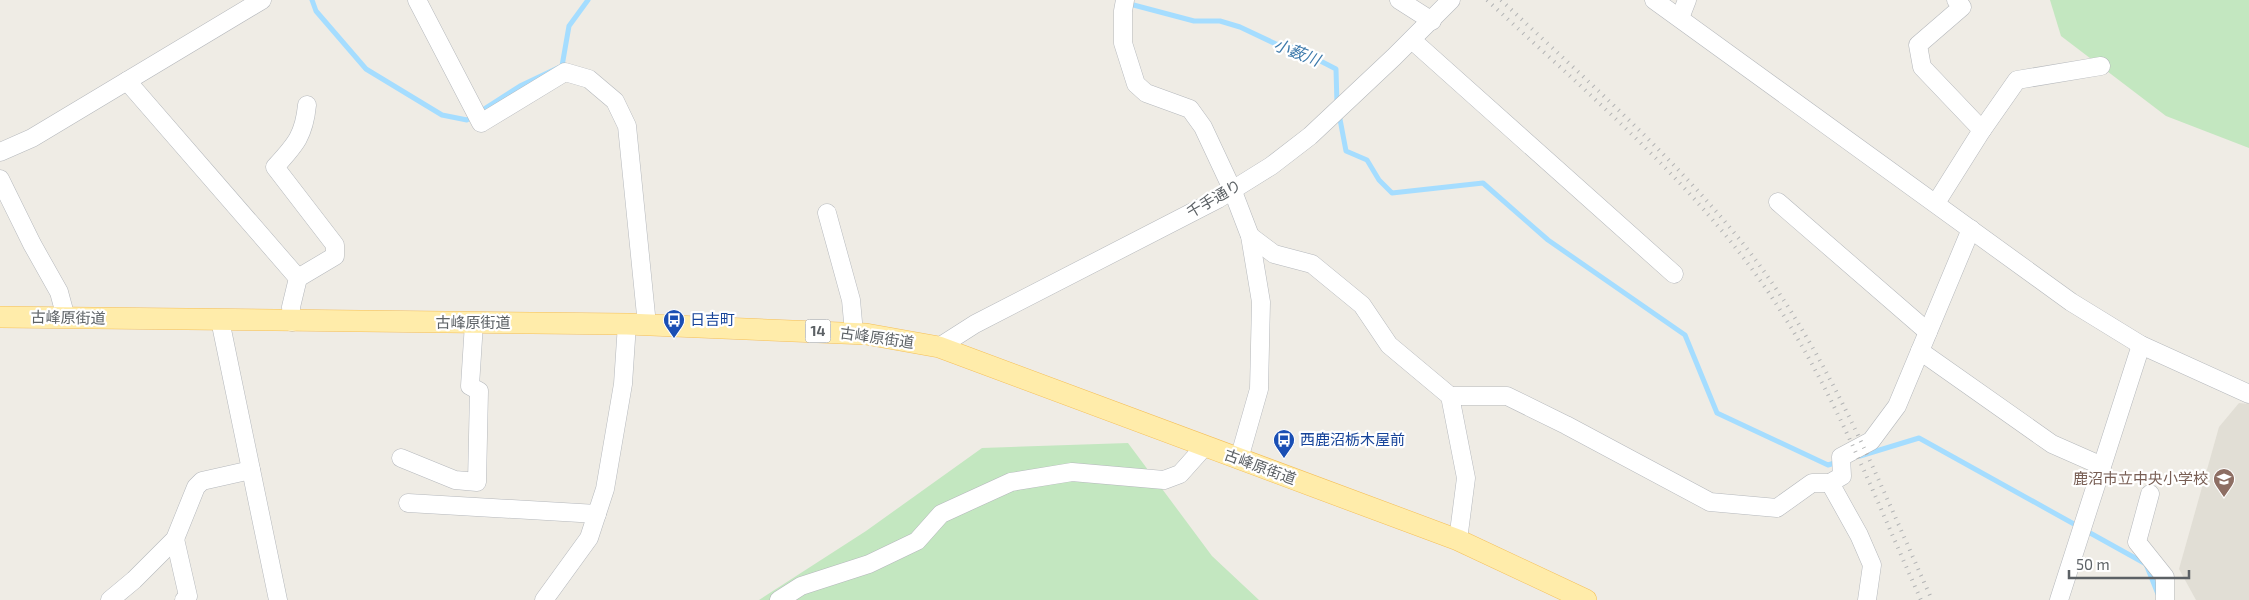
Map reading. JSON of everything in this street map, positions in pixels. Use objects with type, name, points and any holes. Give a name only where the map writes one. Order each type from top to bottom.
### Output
[{"type":"main road","name":"古峰原街道","points":[[0,317],[292,322],[637,324],[854,333],[939,347],[1458,540],[1586,600]]},
{"type":"street","points":[[0,152],[32,138],[262,0]]},
{"type":"street","points":[[416,0],[481,123],[565,72],[589,79],[615,101],[627,126],[637,324],[623,384],[605,489],[589,538],[544,600]]},
{"type":"street","points":[[1125,0],[1123,43],[1136,84],[1146,93],[1190,109],[1203,127],[1232,190],[1250,236],[1262,302],[1259,389],[1240,459]]},
{"type":"street","points":[[1400,0],[1432,21]]},
{"type":"street","name":"千手通り","points":[[939,347],[975,324],[1210,203],[1271,166],[1310,136],[1432,21],[1451,0]]},
{"type":"street","points":[[1654,0],[2071,302],[2141,344],[2249,394]]},
{"type":"street","points":[[1680,18],[1687,0]]},
{"type":"street","points":[[1956,0],[1962,7],[1918,45],[1922,67],[1982,130]]},
{"type":"street","points":[[1412,40],[1674,274]]},
{"type":"street","points":[[1936,204],[1982,130],[2017,80],[2101,66]]},
{"type":"street","points":[[127,81],[298,278]]},
{"type":"street","points":[[292,322],[291,307],[298,278],[336,256],[336,245],[275,167],[297,142],[306,122],[308,105]]},
{"type":"street","points":[[0,179],[32,244],[59,292],[66,318]]},
{"type":"street","points":[[1778,202],[1928,332]]},
{"type":"street","points":[[827,213],[851,300],[854,333]]},
{"type":"street","points":[[1450,396],[1507,396],[1566,425],[1710,502],[1777,508],[1812,483],[1830,483],[1842,476],[1841,457],[1871,440],[1897,406],[1971,229]]},
{"type":"street","points":[[1250,236],[1274,254],[1312,264],[1362,305],[1389,345],[1450,396],[1466,478],[1458,540]]},
{"type":"street","points":[[220,320],[278,600]]},
{"type":"street","points":[[401,458],[455,480],[477,482],[479,391],[470,386],[474,323]]},
{"type":"street","points":[[2059,600],[2141,344]]},
{"type":"street","points":[[1920,351],[2052,444],[2102,466]]},
{"type":"street","points":[[779,600],[801,586],[869,564],[917,541],[941,514],[1011,482],[1072,472],[1164,480],[1180,474],[1205,446]]},
{"type":"street","points":[[110,600],[134,580],[175,539],[196,487],[202,481],[251,470]]},
{"type":"street","points":[[1830,483],[1859,535],[1872,565],[1867,600]]},
{"type":"street","points":[[2150,494],[2137,542],[2165,577],[2165,600]]},
{"type":"street","points":[[408,502],[597,514]]},
{"type":"street","points":[[175,539],[188,596],[184,600]]},
{"type":"shaded area","name":"鹿沼市立中央小学校","points":[[2239,403],[2249,404],[2249,600],[2196,600],[2179,569],[2219,427]]},
{"type":"green space","points":[[2050,0],[2249,0],[2249,148],[2166,116],[2061,36]]},
{"type":"green space","points":[[1128,443],[1212,556],[1259,600],[759,600],[866,531],[982,448]]},
{"type":"waterway","points":[[312,0],[316,11],[366,69],[442,115],[467,120],[520,86],[562,66],[569,26],[588,0]]},
{"type":"waterway","name":"小薮川","points":[[1126,3],[1194,21],[1220,21],[1240,27],[1276,44],[1286,45],[1301,51],[1336,69],[1337,105]]},
{"type":"waterway","points":[[1339,114],[1346,151],[1367,160],[1379,180],[1392,193],[1483,183],[1548,240],[1685,335],[1717,413],[1828,465],[1838,462]]},
{"type":"waterway","points":[[1860,456],[1919,438],[2146,564],[2158,594]]},
{"type":"railway","points":[[1487,0],[1638,140],[1674,177],[1741,254],[1771,296],[1815,369],[1870,484],[1921,600]]},
{"type":"railway","points":[[1501,0],[1598,90],[1691,183],[1748,250],[1777,290],[1828,375],[1871,464],[1932,600]]},
{"type":"place","name":"日吉町","points":[[674,339]]},
{"type":"place","name":"西鹿沼栃木屋前","points":[[1284,459]]},
{"type":"place","name":"鹿沼市立中央小学校","points":[[2224,498]]}]
